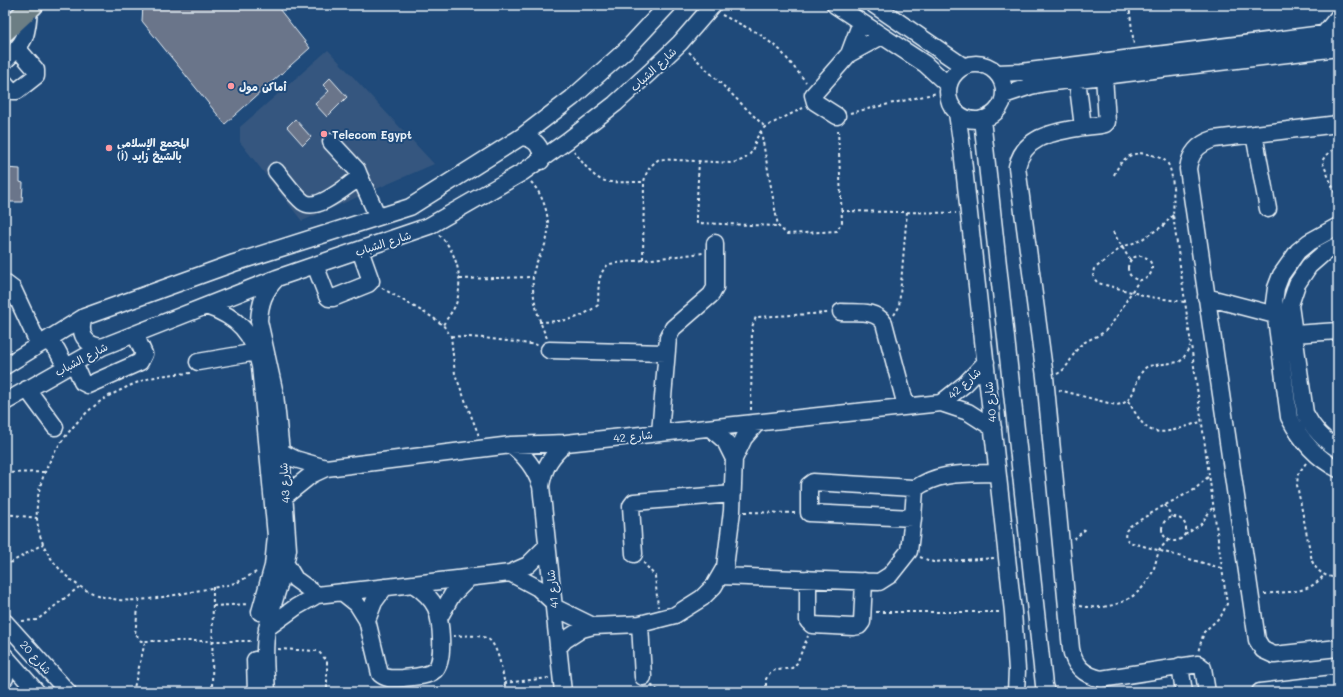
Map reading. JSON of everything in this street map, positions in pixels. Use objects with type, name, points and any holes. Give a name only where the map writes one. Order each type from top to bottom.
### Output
[{"type":"main road","points":[[5,31],[31,7]]},
{"type":"street","points":[[5,366],[84,317],[234,263],[410,207],[521,137],[572,98],[627,49],[668,5]]},
{"type":"street","points":[[836,5],[925,64],[948,88]]},
{"type":"street","points":[[874,5],[963,66]]},
{"type":"street","points":[[5,61],[18,49],[26,38],[31,7]]},
{"type":"street","name":"شارع الشباب","points":[[5,402],[102,347],[277,278],[429,226],[541,161],[615,104],[680,43],[712,7]]},
{"type":"street","points":[[997,73],[1021,72],[1331,33],[1338,17]]},
{"type":"street","points":[[837,116],[815,97],[849,54],[860,22]]},
{"type":"street","points":[[849,54],[882,36]]},
{"type":"street","points":[[1004,95],[1031,86],[1077,79],[1338,48]]},
{"type":"street","points":[[5,83],[12,91],[17,91],[36,76],[36,70],[18,49]]},
{"type":"street","points":[[981,64],[997,73],[1003,83],[1004,95],[997,111],[982,119],[969,119],[957,112],[950,103],[948,88],[954,74],[963,66],[981,64]]},
{"type":"street","points":[[1104,76],[1107,122],[1104,125],[1083,127],[1041,137],[1024,149],[1019,158],[1017,167],[1045,381],[1073,658],[1084,673],[1100,679],[1110,679],[1191,665],[1203,668],[1207,692]]},
{"type":"street","points":[[1077,79],[1083,127]]},
{"type":"street","name":"شارع 40","points":[[957,112],[1013,612],[1017,670],[1016,692]]},
{"type":"street","points":[[982,119],[1043,677],[1046,692]]},
{"type":"street","points":[[1338,124],[1254,134],[1206,142],[1198,146],[1189,161],[1189,178],[1257,640],[1263,650],[1274,655],[1338,648]]},
{"type":"street","points":[[1254,134],[1268,208]]},
{"type":"street","points":[[521,137],[527,138],[538,144],[542,155],[541,161]]},
{"type":"street","points":[[331,142],[357,170],[378,217]]},
{"type":"street","points":[[276,171],[303,202],[312,205],[322,202],[356,180],[359,175]]},
{"type":"street","points":[[1338,226],[1309,242],[1288,262],[1276,288],[1274,303],[1289,417],[1295,429],[1338,469]]},
{"type":"street","points":[[1317,448],[1310,423],[1305,413],[1290,305],[1297,284],[1302,275],[1316,259],[1338,245]]},
{"type":"street","points":[[660,433],[668,338],[673,328],[711,295],[715,288],[715,248]]},
{"type":"street","points":[[315,265],[329,298],[368,284],[371,281],[360,250]]},
{"type":"street","name":"شارع 43","points":[[256,692],[263,640],[286,564],[288,549],[285,496],[275,394],[260,320],[260,308],[263,297],[277,278]]},
{"type":"street","points":[[5,283],[14,289],[43,343],[61,355],[82,382],[88,385],[140,362],[144,354],[135,334]]},
{"type":"street","points":[[1206,297],[1276,315]]},
{"type":"street","name":"شارع 43","points":[[206,306],[223,313],[239,324],[247,333],[257,352],[276,536],[274,566],[256,626],[263,640],[267,692]]},
{"type":"street","points":[[841,312],[874,313],[884,323],[906,406]]},
{"type":"street","points":[[84,317],[81,326],[82,334],[86,341],[94,346],[102,347]]},
{"type":"street","points":[[1278,331],[1294,332],[1338,330]]},
{"type":"street","points":[[551,350],[666,353]]},
{"type":"street","points":[[197,367],[257,352]]},
{"type":"street","name":"شارع 42","points":[[941,402],[965,384],[986,362]]},
{"type":"street","points":[[27,389],[55,427]]},
{"type":"street","name":"شارع 42","points":[[285,496],[306,478],[326,468],[511,445],[566,443],[941,402],[968,412],[993,428]]},
{"type":"street","points":[[558,648],[573,634],[593,626],[640,624],[659,620],[675,615],[689,608],[702,598],[726,567],[732,511],[734,459],[744,438],[754,423]]},
{"type":"street","points":[[710,428],[726,441],[734,459]]},
{"type":"street","name":"شارع 41","points":[[562,684],[541,486],[543,474],[548,462],[566,443]]},
{"type":"street","name":"شارع 41","points":[[511,445],[527,459],[533,467],[541,486]]},
{"type":"street","points":[[1317,448],[1338,449]]},
{"type":"street","name":"شارع 42","points":[[281,452],[295,459],[326,468]]},
{"type":"street","points":[[915,490],[934,478],[944,475],[997,473]]},
{"type":"street","points":[[913,518],[809,513],[809,485],[814,482],[910,487],[915,490]]},
{"type":"street","points":[[720,576],[871,582],[890,575],[909,551],[915,490]]},
{"type":"street","points":[[634,554],[631,506],[634,502],[733,494]]},
{"type":"street","points":[[263,640],[296,606],[317,595],[510,573],[528,565],[547,546]]},
{"type":"street","points":[[286,564],[295,579],[317,595]]},
{"type":"street","points":[[510,573],[538,588],[553,605],[593,626]]},
{"type":"street","points":[[439,618],[452,596],[470,578]]},
{"type":"street","points":[[808,579],[807,617],[808,621],[812,625],[859,626],[862,622],[863,612],[871,582]]},
{"type":"street","points":[[342,592],[357,604],[367,620],[377,670],[380,674],[387,679],[417,676],[434,671],[441,660],[440,636],[439,618],[430,598],[413,584]]},
{"type":"street","points":[[367,620],[374,602],[385,587]]},
{"type":"street","name":"شارع 20","points":[[5,623],[68,692]]},
{"type":"street","points":[[640,624],[643,677]]},
{"type":"street","name":"شارع 20","points":[[5,656],[37,692]]},
{"type":"street","points":[[5,663],[5,678]]},
{"type":"street","points":[[1184,692],[1191,665]]},
{"type":"street","points":[[1260,692],[1338,682]]},
{"type":"path","points":[[1129,5],[1135,58]]},
{"type":"path","points":[[643,259],[644,182],[646,173],[651,165],[659,159],[699,162],[740,162],[750,156],[761,131],[765,127],[815,97],[780,50],[758,32],[712,7]]},
{"type":"path","points":[[680,43],[765,127]]},
{"type":"path","points":[[761,131],[778,226],[787,234],[837,231],[842,222],[837,116],[948,88]]},
{"type":"path","points":[[567,141],[590,174],[601,180],[605,182],[644,182]]},
{"type":"path","points":[[1338,146],[1326,155],[1322,161],[1338,200]]},
{"type":"path","points":[[1114,175],[1122,161],[1136,153],[1144,152],[1162,158],[1167,162],[1170,170],[1173,215],[1226,604],[1225,611],[1204,632],[1191,665]]},
{"type":"path","points":[[699,162],[697,223],[778,226]]},
{"type":"path","points":[[522,172],[540,191],[548,216],[546,241],[535,264],[533,277],[540,322],[551,350]]},
{"type":"path","points":[[841,211],[969,213]]},
{"type":"path","points":[[884,323],[894,316],[900,307],[907,212]]},
{"type":"path","points":[[1173,215],[1163,226],[1152,234],[1122,247],[1094,268],[1092,274],[1098,283],[1150,297],[1185,302]]},
{"type":"path","points":[[429,226],[445,240],[456,258],[460,279],[456,304],[443,325]]},
{"type":"path","points":[[1113,232],[1130,260]]},
{"type":"path","points":[[540,322],[569,320],[587,314],[598,305],[599,278],[603,269],[609,264],[715,248]]},
{"type":"path","points":[[1144,256],[1150,262],[1152,266],[1150,274],[1144,280],[1132,277],[1129,274],[1128,266],[1130,260],[1144,256]]},
{"type":"path","points":[[460,279],[533,277]]},
{"type":"path","points":[[1045,381],[1063,371],[1079,346],[1105,332],[1130,292],[1140,280]]},
{"type":"path","points":[[371,281],[443,325],[452,336],[456,374],[484,448]]},
{"type":"path","points":[[754,423],[752,327],[756,317],[841,312]]},
{"type":"path","points":[[452,336],[517,342],[545,346],[551,350]]},
{"type":"path","points":[[1045,381],[1116,405],[1122,405],[1128,401],[1144,369],[1148,366],[1179,362],[1183,359],[1191,345]]},
{"type":"path","points":[[197,367],[143,379],[104,399],[84,415],[64,438],[45,472],[37,502],[37,518],[43,544],[64,575],[79,587],[96,595],[115,600],[139,600],[238,582],[258,571]]},
{"type":"path","points":[[1128,401],[1144,424],[1157,432],[1165,432],[1201,422]]},
{"type":"path","points":[[1317,448],[1301,467],[1296,477],[1297,485],[1314,567],[1324,575],[1338,577]]},
{"type":"path","points":[[5,473],[45,472]]},
{"type":"path","points":[[1208,477],[1194,490],[1165,505],[1126,531],[1125,537],[1129,542],[1221,568]]},
{"type":"path","points":[[1165,505],[1172,517],[1183,521],[1186,529],[1183,536]]},
{"type":"path","points":[[1172,517],[1165,521],[1163,525],[1163,533],[1169,539],[1176,540],[1201,524],[1213,506]]},
{"type":"path","points":[[732,511],[809,513]]},
{"type":"path","points":[[5,514],[37,518]]},
{"type":"path","points":[[1066,600],[1079,606],[1093,608],[1107,607],[1121,603],[1133,596],[1144,586],[1152,575],[1160,550],[1169,539]]},
{"type":"path","points":[[5,566],[43,544]]},
{"type":"path","points":[[909,551],[933,562],[1007,557]]},
{"type":"path","points":[[634,554],[655,576],[659,620]]},
{"type":"path","points":[[1250,595],[1306,589],[1317,583],[1324,575]]},
{"type":"path","points":[[5,623],[37,620],[79,587]]},
{"type":"path","points":[[212,692],[213,587]]},
{"type":"path","points":[[139,600],[135,634],[141,641],[263,640],[318,651],[327,661],[327,692]]},
{"type":"path","points":[[213,606],[263,603]]},
{"type":"path","points":[[863,612],[1013,612]]},
{"type":"path","points":[[766,692],[766,679],[771,671],[792,668],[797,663],[812,625]]},
{"type":"path","points":[[440,636],[480,637],[488,639],[494,644],[506,692]]},
{"type":"path","points":[[133,692],[145,642]]},
{"type":"path","points":[[504,683],[562,684]]},
{"type":"shaded area","name":"Telecom Egypt","points":[[328,50],[434,164],[302,221],[240,142],[240,127]]},
{"type":"building","name":"أماكن مول","points":[[143,5],[276,5],[310,48],[225,124],[142,21]]},
{"type":"building","points":[[330,78],[347,97],[327,117],[315,104],[329,91],[323,85]]},
{"type":"building","points":[[295,119],[311,137],[303,145],[287,127]]},
{"type":"building","points":[[5,168],[20,169],[20,182],[23,183],[22,202],[5,202]]},
{"type":"place","name":"أماكن مول","points":[[231,86]]},
{"type":"place","name":"Telecom Egypt","points":[[324,134]]},
{"type":"place","name":"المجمع الإسلامي (أ) بالشيخ زايد","points":[[109,148]]}]
